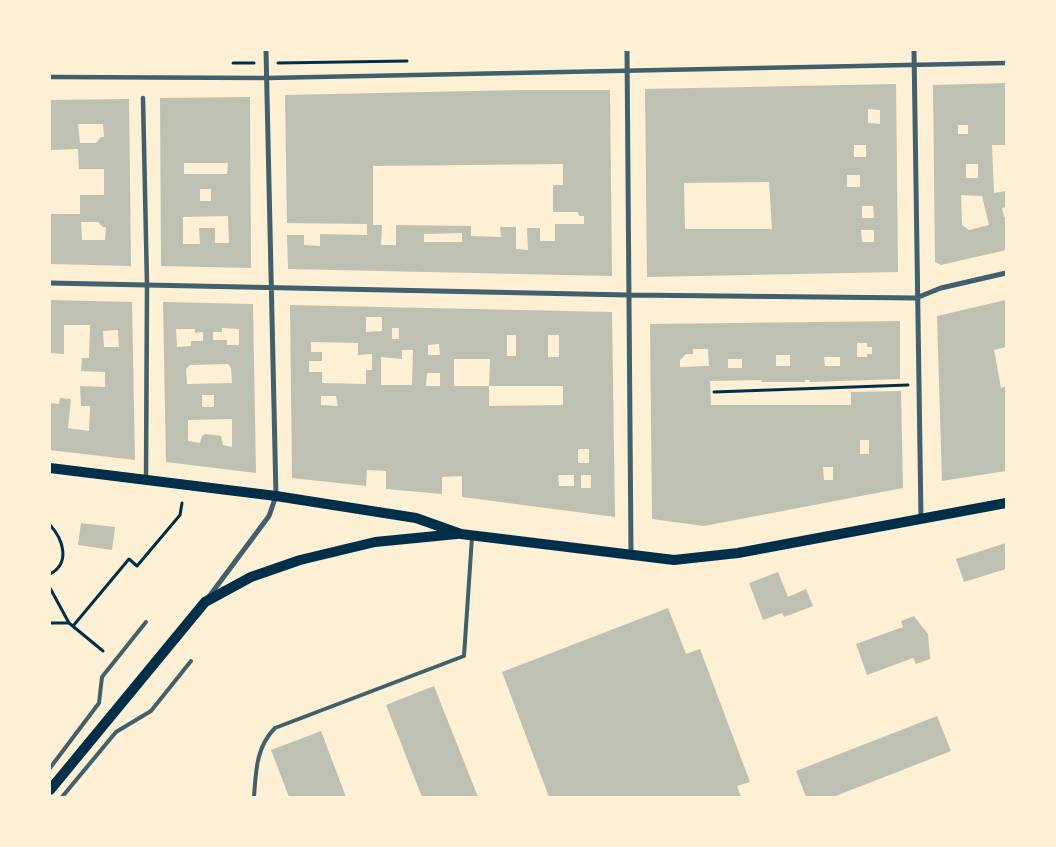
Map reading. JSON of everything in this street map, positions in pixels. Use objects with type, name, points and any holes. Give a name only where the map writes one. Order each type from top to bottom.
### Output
[{"type":"main road","points":[[50,468],[276,496],[416,518],[461,534]]},
{"type":"main road","points":[[50,790],[205,602],[251,577],[300,560],[376,542],[461,534],[674,560],[710,558],[1006,502]]},
{"type":"street","points":[[205,602],[269,516],[276,496],[266,50]]},
{"type":"street","points":[[627,50],[631,555]]},
{"type":"street","points":[[914,50],[920,519]]},
{"type":"street","points":[[50,77],[267,78],[1006,63]]},
{"type":"street","points":[[143,98],[147,286],[146,479]]},
{"type":"street","points":[[50,283],[628,296],[916,298],[941,288],[1006,273]]},
{"type":"lane","points":[[254,797],[257,757],[265,738],[275,728],[464,656],[472,535]]},
{"type":"lane","points":[[50,768],[99,703],[102,677],[146,622]]},
{"type":"lane","points":[[62,797],[116,732],[151,711],[190,661]]},
{"type":"path","points":[[714,392],[918,384]]},
{"type":"path","points":[[73,626],[129,559],[137,566],[180,515],[182,503]]},
{"type":"path","points":[[50,525],[60,535],[64,548],[62,561],[50,574]]},
{"type":"path","points":[[50,588],[69,623],[103,651]]},
{"type":"path","points":[[50,623],[69,623]]},
{"type":"building","points":[[1006,83],[1006,145],[992,145],[994,193],[1006,191],[1006,207],[1002,208],[1004,217],[1006,217],[1006,250],[941,265],[935,262],[933,85]],"holes":[[[958,125],[968,125],[968,134],[958,134]],[[966,164],[978,164],[978,178],[966,178]],[[961,195],[982,196],[989,225],[969,230],[962,225]]]},
{"type":"building","points":[[896,84],[898,272],[647,277],[645,89]],"holes":[[[868,109],[880,110],[880,124],[868,123]],[[854,145],[866,145],[866,157],[854,157]],[[847,175],[860,175],[860,187],[847,187]],[[769,182],[772,229],[685,229],[684,183]],[[862,206],[873,206],[874,218],[862,218]],[[861,230],[874,230],[874,242],[862,242]]]},
{"type":"building","points":[[610,90],[612,276],[288,269],[287,235],[304,235],[304,245],[320,246],[320,234],[367,235],[367,224],[287,223],[285,95]],"holes":[[[563,164],[563,185],[553,185],[553,212],[578,212],[579,216],[584,216],[584,224],[555,224],[555,241],[540,241],[540,228],[527,228],[528,250],[516,249],[516,227],[500,227],[501,237],[471,236],[471,226],[396,225],[396,245],[381,245],[382,225],[373,225],[373,166]],[[462,233],[462,242],[424,242],[424,234]]]},
{"type":"building","points":[[250,97],[251,268],[161,266],[160,98]],"holes":[[[184,163],[228,163],[227,174],[184,174]],[[200,189],[211,189],[211,201],[200,201]],[[228,216],[229,243],[215,243],[215,228],[199,228],[200,244],[183,244],[183,217]]]},
{"type":"building","points":[[129,99],[131,266],[50,264],[50,214],[80,214],[80,195],[104,195],[104,169],[79,169],[78,149],[50,150],[50,100]],"holes":[[[78,124],[103,124],[104,137],[101,137],[96,143],[80,143]],[[81,222],[98,222],[103,227],[106,227],[105,240],[82,240]]]},
{"type":"building","points":[[50,300],[132,302],[135,460],[50,450],[50,403],[59,404],[60,398],[71,399],[68,428],[89,431],[90,406],[81,406],[80,386],[105,387],[105,372],[81,371],[82,358],[89,358],[90,325],[64,325],[64,354],[51,353]],"holes":[[[118,330],[119,347],[104,347],[103,331]]]},
{"type":"building","points":[[1006,300],[1006,347],[994,350],[1001,388],[1006,386],[1006,471],[942,481],[937,316]]},
{"type":"building","points":[[163,302],[253,304],[256,473],[166,462]],"holes":[[[222,328],[239,329],[239,345],[227,345],[227,340],[213,340],[213,332],[222,332]],[[176,329],[195,329],[195,333],[203,332],[203,341],[191,341],[191,346],[177,347]],[[228,364],[231,368],[232,383],[187,384],[186,369],[190,365]],[[202,395],[214,395],[214,407],[202,407]],[[232,419],[232,447],[223,445],[221,436],[205,434],[202,436],[200,443],[188,441],[188,420]]]},
{"type":"building","points":[[290,305],[612,312],[615,517],[462,497],[462,476],[442,477],[442,494],[386,489],[386,471],[367,470],[366,486],[292,478]],"holes":[[[366,317],[382,317],[382,331],[366,332]],[[392,328],[399,328],[399,339],[392,339]],[[507,335],[516,335],[516,356],[507,356]],[[548,335],[559,335],[559,357],[548,357]],[[311,342],[358,343],[358,355],[372,354],[372,370],[366,370],[366,384],[322,383],[322,372],[309,372],[309,361],[322,361],[322,352],[311,352]],[[439,344],[440,355],[428,355],[428,345]],[[402,350],[413,350],[412,385],[381,385],[381,357],[402,359]],[[454,359],[490,359],[489,386],[454,386]],[[427,373],[440,373],[440,386],[426,386]],[[489,386],[563,386],[563,405],[489,406]],[[321,396],[336,396],[338,406],[321,405]],[[578,449],[589,449],[589,463],[578,463]],[[558,475],[574,475],[574,486],[559,486]],[[581,475],[591,475],[591,488],[581,488]]]},
{"type":"building","points":[[900,321],[900,379],[810,382],[810,380],[805,380],[805,382],[761,382],[762,380],[710,381],[711,405],[851,405],[851,392],[901,391],[903,488],[704,526],[652,519],[650,324]],"holes":[[[857,343],[867,343],[867,347],[872,347],[872,354],[867,354],[867,357],[857,357]],[[693,349],[708,349],[709,366],[680,367],[680,360],[686,354],[693,354]],[[776,355],[790,355],[790,366],[776,366]],[[824,357],[840,357],[840,366],[825,366]],[[728,359],[742,359],[742,368],[728,368]],[[860,440],[869,440],[869,454],[860,454]],[[823,467],[833,467],[833,480],[824,480]]]},
{"type":"building","points":[[81,523],[115,527],[112,550],[78,545]]},
{"type":"building","points":[[1006,543],[1006,569],[964,582],[956,559]]},
{"type":"building","points":[[778,572],[788,597],[806,589],[813,606],[784,617],[782,613],[763,620],[749,583]]},
{"type":"building","points":[[668,608],[686,654],[700,649],[750,782],[737,786],[741,797],[549,797],[502,672]]},
{"type":"building","points":[[914,616],[928,634],[930,659],[916,664],[913,658],[867,675],[856,644],[903,627],[901,621]]},
{"type":"building","points":[[434,686],[478,797],[422,797],[386,705]]},
{"type":"building","points":[[937,716],[951,751],[833,797],[806,797],[796,771]]},
{"type":"building","points":[[321,731],[346,797],[289,797],[271,750]]}]
